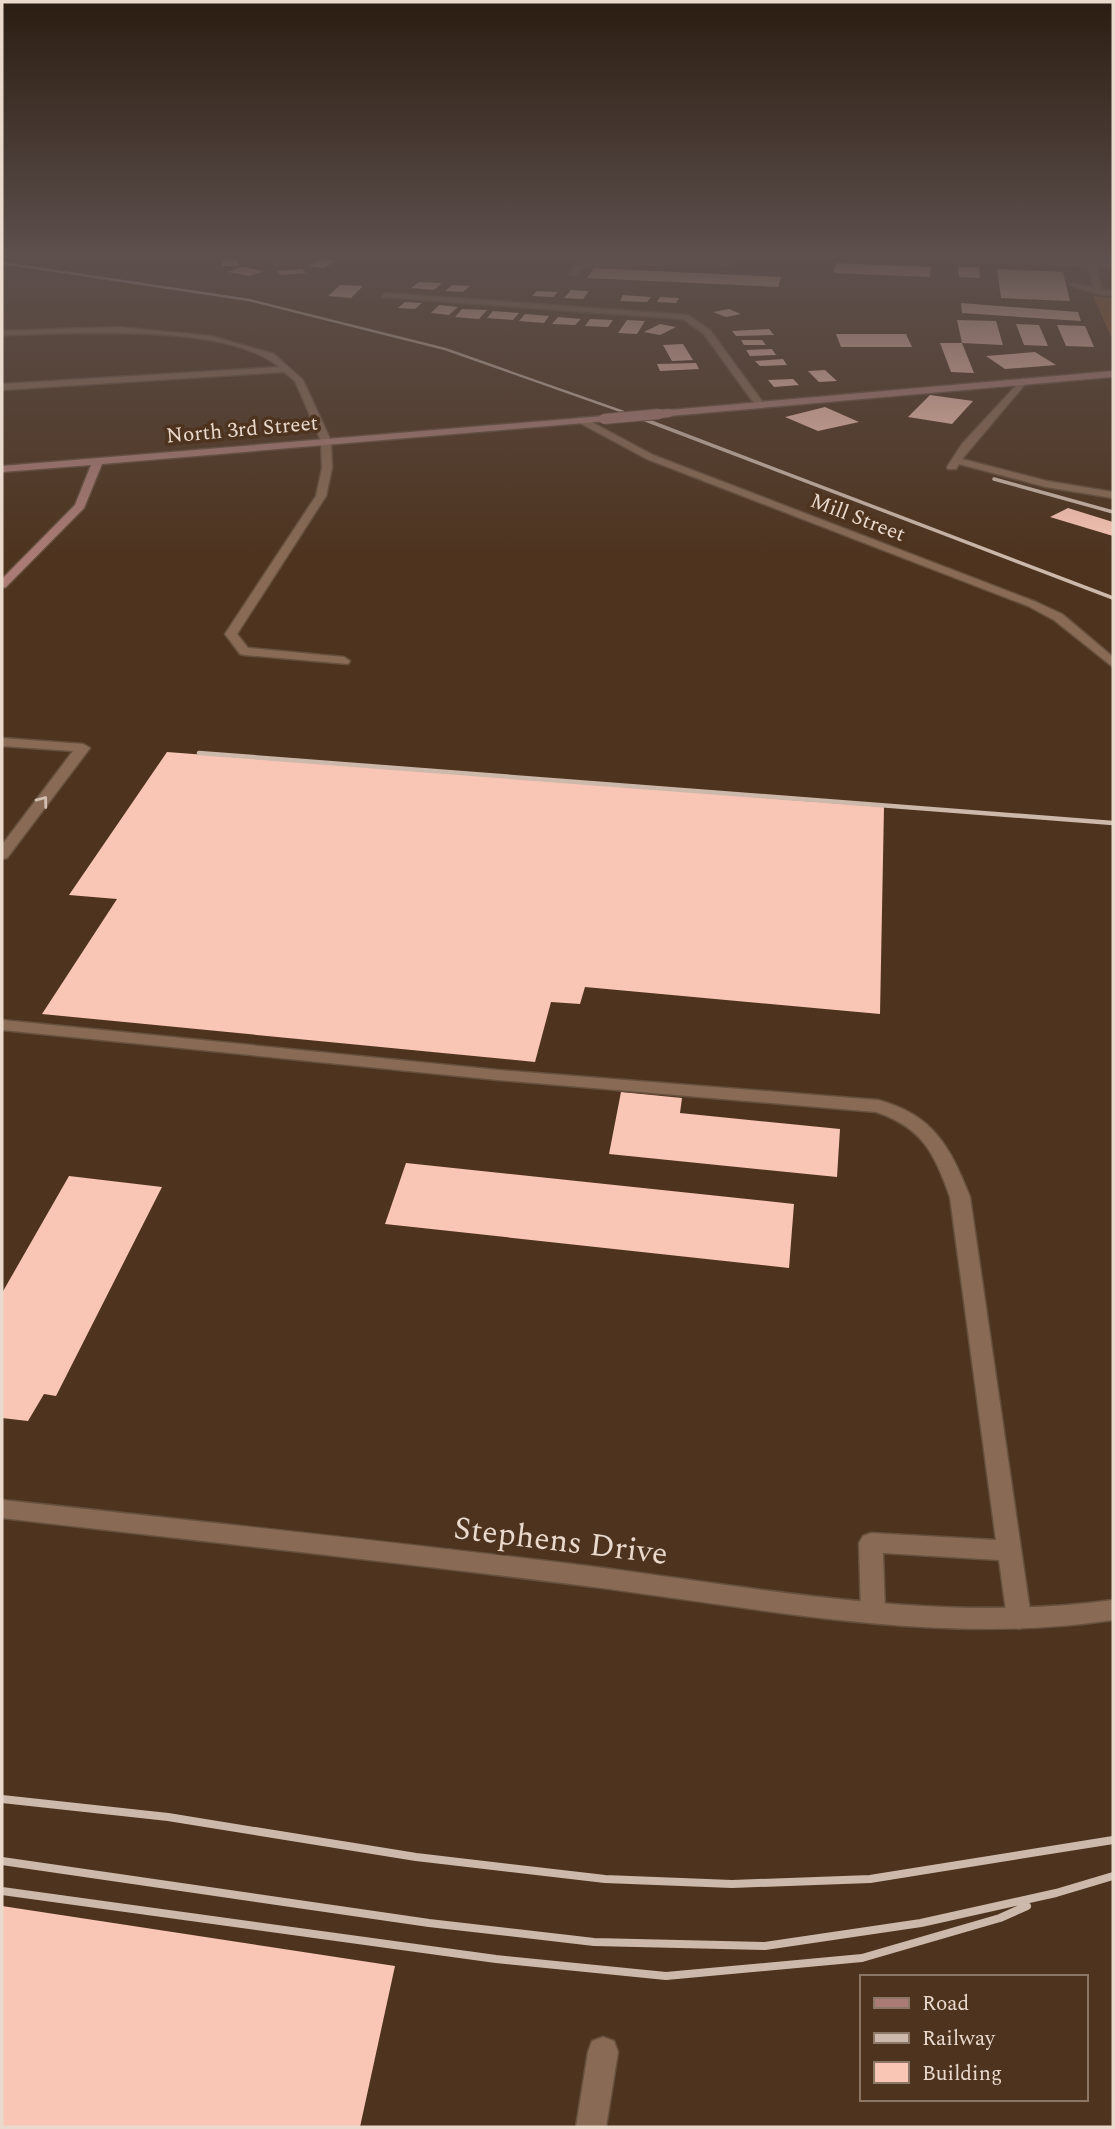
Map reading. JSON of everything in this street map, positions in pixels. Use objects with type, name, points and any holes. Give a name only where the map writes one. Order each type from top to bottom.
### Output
[{"type":"main road","name":"North 3rd Street","points":[[2,469],[1113,374]]},
{"type":"main road","points":[[2,585],[80,506],[98,460]]},
{"type":"street","points":[[268,357],[289,369],[306,391],[326,441],[327,468],[321,496],[231,634],[244,651],[344,661]]},
{"type":"street","points":[[725,357],[759,404]]},
{"type":"street","points":[[2,387],[289,369]]},
{"type":"street","points":[[951,470],[956,460],[1023,382]]},
{"type":"street","name":"Mill Street","points":[[581,420],[650,457],[1032,604],[1058,617],[1113,663]]},
{"type":"street","points":[[956,460],[1046,484],[1113,495]]},
{"type":"street","points":[[2,743],[83,748],[2,855]]},
{"type":"street","points":[[2,1025],[498,1075],[878,1106],[901,1113],[926,1130],[941,1147],[960,1197],[1018,1618]]},
{"type":"street","name":"Stephens Drive","points":[[2,1509],[498,1565],[873,1612],[972,1620],[1113,1611]]},
{"type":"street","points":[[873,1612],[870,1543],[1009,1551]]},
{"type":"street","points":[[592,2127],[603,2052]]},
{"type":"building","points":[[670,357],[691,357],[693,360],[672,361]]},
{"type":"building","points":[[945,357],[968,357],[974,373],[951,372]]},
{"type":"building","points":[[988,357],[1044,357],[1056,365],[1005,369]]},
{"type":"building","points":[[783,359],[787,365],[760,366],[755,361]]},
{"type":"building","points":[[696,363],[699,369],[660,371],[657,364]]},
{"type":"building","points":[[825,370],[837,381],[819,382],[808,371]]},
{"type":"building","points":[[793,379],[799,385],[774,387],[768,380]]},
{"type":"building","points":[[930,395],[973,401],[952,424],[908,417]]},
{"type":"building","points":[[825,407],[859,422],[818,431],[785,417]]},
{"type":"building","points":[[1068,508],[1113,522],[1113,536],[1050,517]]},
{"type":"building","points":[[167,752],[884,807],[880,1014],[585,987],[580,1004],[551,1002],[535,1062],[42,1014],[117,899],[69,895]]},
{"type":"building","points":[[621,1092],[682,1098],[680,1113],[840,1129],[837,1177],[609,1154]]},
{"type":"building","points":[[406,1163],[794,1204],[789,1268],[385,1224]]},
{"type":"building","points":[[69,1176],[162,1187],[56,1396],[44,1394],[28,1421],[2,1418],[2,1293]]},
{"type":"building","points":[[2,1906],[395,1966],[360,2127],[2,2127]]},
{"type":"railway","points":[[469,357],[635,416]]},
{"type":"railway","points":[[630,414],[1113,598]]},
{"type":"railway","points":[[994,479],[1113,512]]},
{"type":"railway","points":[[199,753],[1113,823]]},
{"type":"railway","points":[[2,1799],[168,1817],[416,1857],[605,1879],[732,1884],[870,1879],[1113,1840]]},
{"type":"railway","points":[[2,1861],[429,1923],[594,1942],[765,1946],[921,1923],[1056,1893],[1113,1876]]},
{"type":"railway","points":[[2,1891],[496,1959],[666,1976],[862,1958],[1000,1918],[1027,1906]]}]
